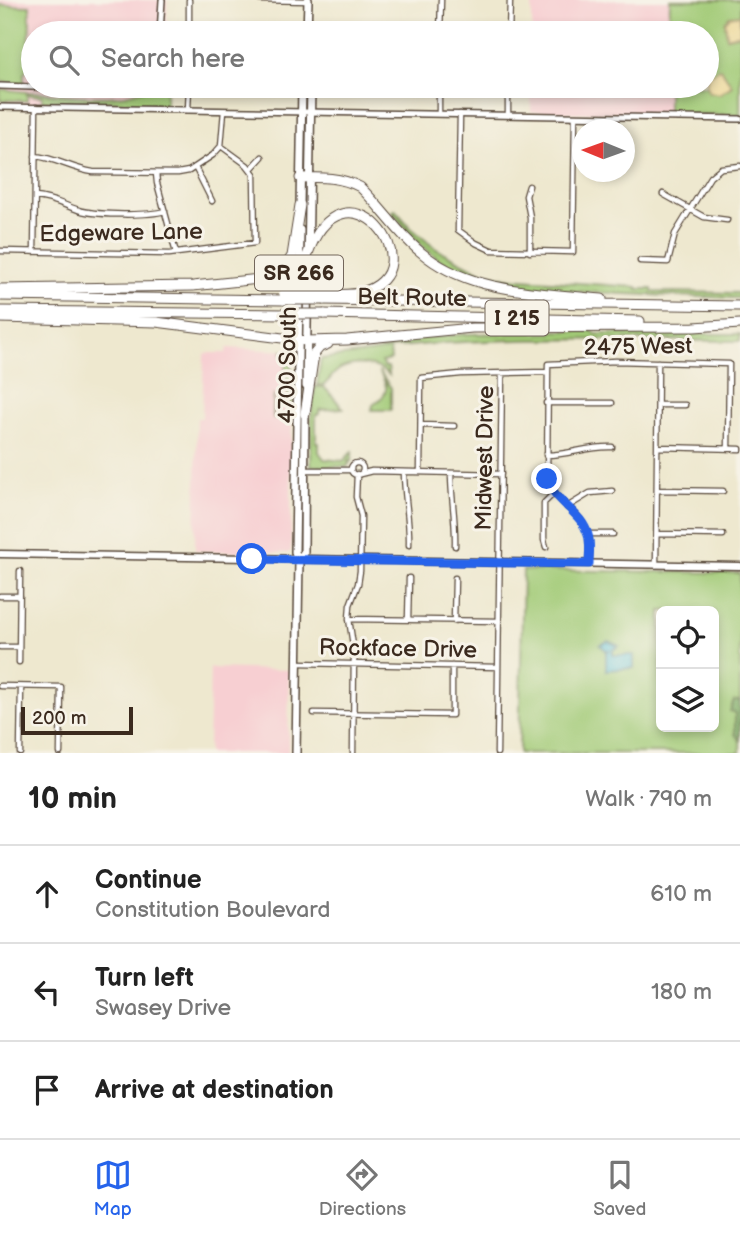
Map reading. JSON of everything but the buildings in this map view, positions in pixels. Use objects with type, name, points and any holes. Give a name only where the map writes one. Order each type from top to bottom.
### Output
[{"type":"highway","points":[[300,178],[348,180],[360,187],[427,257],[469,279],[513,289],[652,304]]},
{"type":"highway","points":[[0,289],[193,286],[268,278],[285,267],[292,256],[300,205]]},
{"type":"highway","points":[[307,256],[320,228],[332,218],[342,215],[358,214],[370,219],[380,227],[387,238],[390,263],[378,283],[357,293],[324,297]]},
{"type":"highway","name":"Belt Route","points":[[0,296],[172,299],[324,297],[740,306]]},
{"type":"highway","name":"Belt Route","points":[[0,311],[324,314],[740,323]]},
{"type":"highway","points":[[0,318],[156,322],[302,341],[347,340],[483,328],[694,327],[740,323]]},
{"type":"highway","points":[[305,414],[315,352],[324,345],[347,340]]},
{"type":"main road","points":[[307,21],[308,0]]},
{"type":"main road","name":"4700 South","points":[[299,561],[304,552],[305,414],[300,205],[302,98]]},
{"type":"main road","name":"4700 South","points":[[296,753],[299,561],[295,552],[311,178],[311,98]]},
{"type":"main road","points":[[0,554],[299,561],[740,566]]},
{"type":"street","points":[[161,21],[162,0]]},
{"type":"street","points":[[189,0],[189,21]]},
{"type":"street","points":[[260,0],[308,0]]},
{"type":"street","points":[[440,21],[441,0]]},
{"type":"street","points":[[509,21],[510,0]]},
{"type":"street","points":[[0,86],[21,87]]},
{"type":"street","points":[[188,98],[188,110]]},
{"type":"street","points":[[439,98],[439,114]]},
{"type":"street","points":[[508,98],[508,115]]},
{"type":"street","points":[[0,107],[740,119]]},
{"type":"street","points":[[34,252],[36,107]]},
{"type":"street","points":[[35,156],[55,159],[87,171],[184,173],[213,155],[221,146],[224,111]]},
{"type":"street","points":[[460,114],[458,230],[491,250],[530,252],[573,252],[575,117]]},
{"type":"street","points":[[221,146],[251,169],[262,157]]},
{"type":"street","points":[[640,261],[668,262],[672,241],[713,173],[725,167],[740,166]]},
{"type":"street","points":[[195,167],[212,201]]},
{"type":"street","name":"Edgeware Lane","points":[[0,251],[176,253],[255,243],[256,184],[251,169]]},
{"type":"street","points":[[156,173],[176,253]]},
{"type":"street","points":[[529,186],[526,196],[530,216],[530,252]]},
{"type":"street","points":[[663,194],[710,219],[727,220]]},
{"type":"street","points":[[35,197],[51,199],[92,212],[153,214],[164,211]]},
{"type":"street","points":[[656,565],[658,362]]},
{"type":"street","name":"2475 West","points":[[547,372],[548,365],[658,362],[729,364],[728,449]]},
{"type":"street","points":[[420,472],[421,378],[547,372],[547,479],[554,493],[582,523],[588,534],[589,564]]},
{"type":"street","name":"Midwest Drive","points":[[497,753],[502,373]]},
{"type":"street","points":[[546,403],[612,403]]},
{"type":"street","points":[[658,405],[685,405]]},
{"type":"street","points":[[421,425],[454,426]]},
{"type":"street","points":[[546,455],[565,454],[589,447],[612,447]]},
{"type":"street","points":[[658,447],[740,449]]},
{"type":"street","points":[[351,470],[356,463],[372,471]]},
{"type":"street","points":[[353,753],[354,664],[349,619],[350,605],[359,578],[361,516],[356,497],[358,474],[362,466]]},
{"type":"street","points":[[304,470],[351,470],[358,474],[372,471],[501,474]]},
{"type":"street","points":[[404,472],[404,496],[410,524],[409,545]]},
{"type":"street","points":[[452,473],[455,546]]},
{"type":"street","points":[[657,490],[723,491]]},
{"type":"street","points":[[567,507],[590,493],[612,491]]},
{"type":"street","points":[[547,547],[544,540],[544,503],[554,493]]},
{"type":"street","points":[[588,534],[614,534]]},
{"type":"street","points":[[657,534],[723,535]]},
{"type":"street","points":[[19,662],[20,571]]},
{"type":"street","points":[[408,620],[409,578]]},
{"type":"street","points":[[454,578],[454,621]]},
{"type":"street","points":[[0,596],[20,596]]},
{"type":"street","points":[[349,619],[499,621]]},
{"type":"street","points":[[0,647],[19,647]]},
{"type":"street","name":"Rockface Drive","points":[[297,663],[498,667]]},
{"type":"street","points":[[314,713],[452,715],[452,666]]},
{"type":"street","points":[[0,687],[61,687],[60,753]]},
{"type":"street","points":[[20,753],[21,687]]},
{"type":"shaded area","points":[[0,0],[167,0],[167,21],[21,21],[21,98],[166,98],[166,106],[0,103]]},
{"type":"shaded area","points":[[532,0],[670,0],[669,21],[532,21]]},
{"type":"shaded area","points":[[531,98],[668,98],[668,114],[531,112]]},
{"type":"shaded area","points":[[227,348],[290,351],[292,354],[289,553],[195,551],[197,418],[202,418],[204,355],[226,353]]},
{"type":"shaded area","points":[[210,668],[289,670],[288,753],[208,753]]},
{"type":"green space","points":[[670,0],[740,0],[740,115],[668,114],[668,98],[719,98],[719,21],[669,21]]},
{"type":"green space","points":[[0,5],[30,6],[30,21],[21,21],[21,84],[0,82]]},
{"type":"green space","points":[[0,89],[21,91],[21,98],[27,98],[27,101],[0,100]]},
{"type":"green space","points":[[42,98],[166,98],[166,105],[125,102],[42,101]]},
{"type":"green space","points":[[395,210],[436,249],[481,272],[506,278],[637,287],[652,289],[652,292],[740,293],[740,298],[582,292],[519,287],[480,279],[467,275],[437,258],[420,244],[392,212]]},
{"type":"green space","points":[[592,331],[596,334],[740,334],[740,341],[515,340],[380,349],[379,342],[468,334]]},
{"type":"green space","points":[[390,350],[391,360],[381,362],[384,367],[388,367],[389,375],[373,366],[359,364],[338,371],[324,385],[317,385],[321,359]]},
{"type":"green space","points":[[283,351],[291,355],[292,417],[274,419],[273,416],[274,393],[274,416],[289,415],[287,376],[282,376],[282,373],[285,373],[287,356],[282,354]]},
{"type":"green space","points":[[379,371],[391,388],[391,410],[372,410],[386,389]]},
{"type":"green space","points":[[315,387],[324,387],[343,408],[319,410],[316,415],[316,442],[319,443],[319,452],[324,459],[343,461],[352,452],[352,460],[347,462],[350,462],[347,467],[311,466],[311,417]]},
{"type":"green space","points":[[523,570],[740,573],[740,753],[519,753]]},
{"type":"green space","points":[[734,701],[740,701],[740,741],[735,734],[735,713],[730,711]]},
{"type":"sand","points":[[740,15],[740,34],[727,37],[725,22],[730,16]]},
{"type":"sand","points":[[719,69],[722,70],[732,86],[719,94]]},
{"type":"water","points":[[608,641],[619,646],[613,650],[613,655],[634,655],[634,668],[606,670],[606,651],[611,650],[600,645]]},
{"type":"route","points":[[252,559],[589,564],[586,528],[554,493],[547,479]]}]
